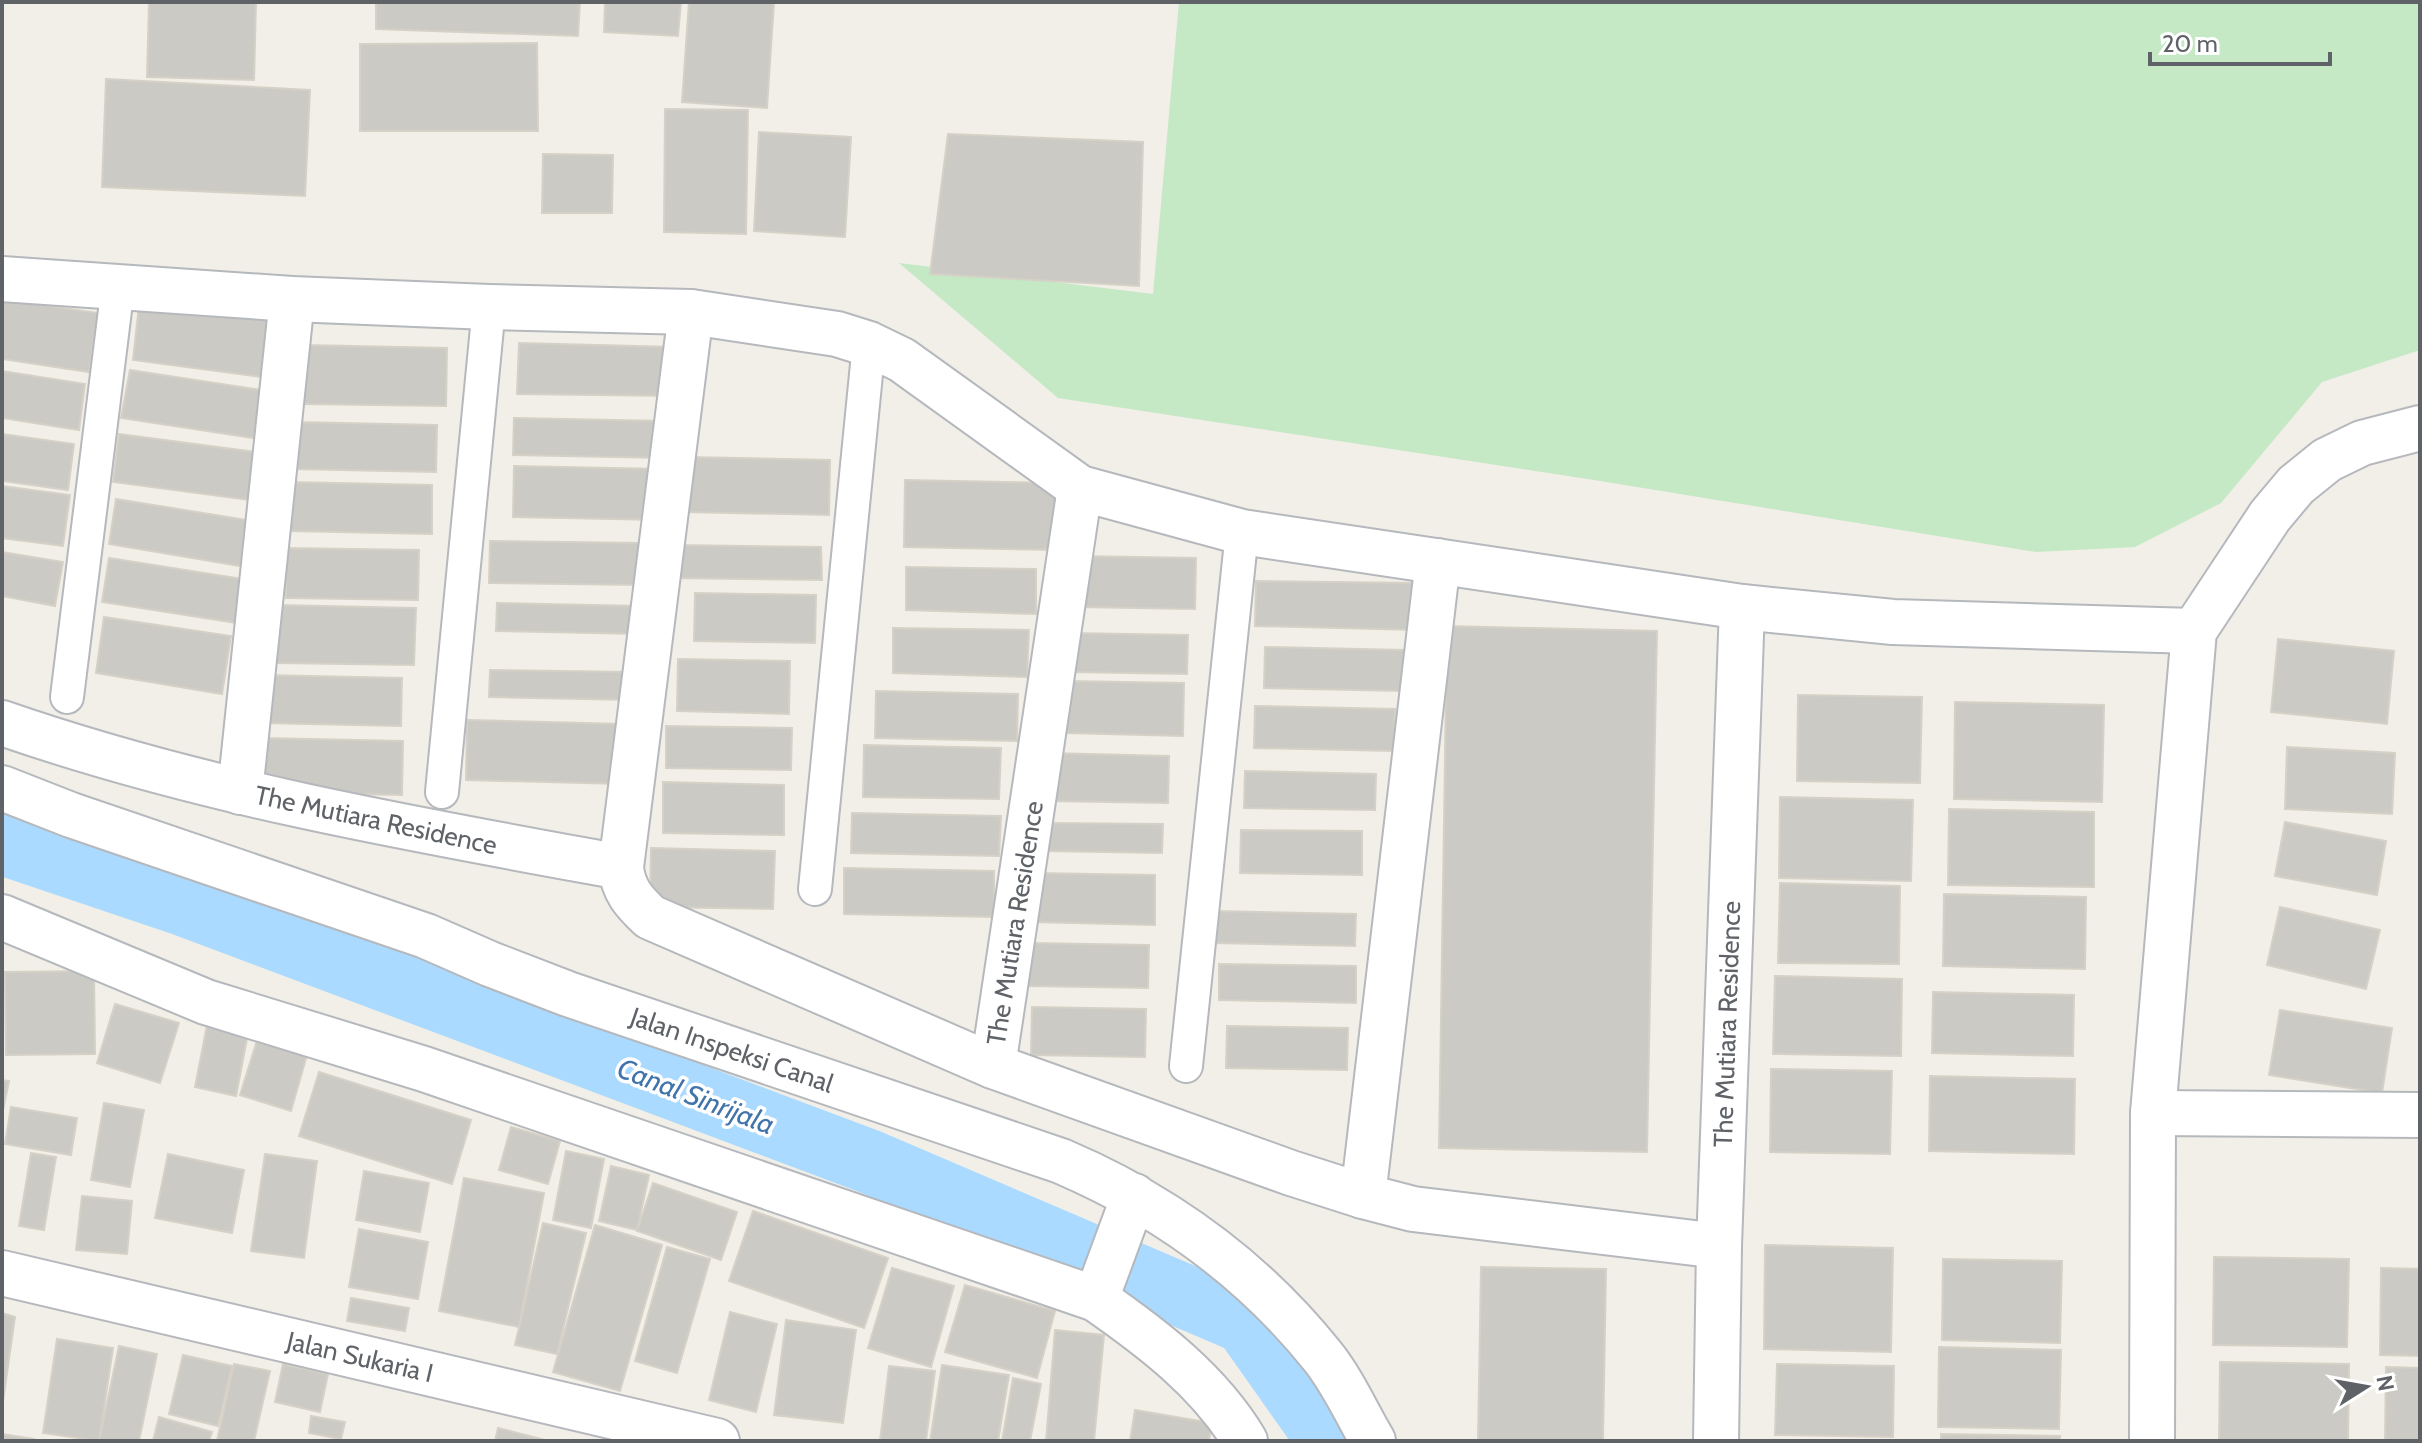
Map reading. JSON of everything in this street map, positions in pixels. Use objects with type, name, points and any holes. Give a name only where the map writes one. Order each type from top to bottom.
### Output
[{"type":"street","points":[[2,279],[292,299],[691,312],[837,334],[869,344],[902,360],[1080,488],[1242,532],[1742,607],[1893,622],[2194,631]]},
{"type":"street","name":"The Mutiara Residence","points":[[240,792],[292,299]]},
{"type":"street","points":[[691,312],[621,867],[624,887],[650,917],[993,1066]]},
{"type":"street","points":[[2152,1441],[2153,1113],[2194,631],[2270,516],[2296,485],[2327,460],[2362,443],[2420,428]]},
{"type":"street","name":"The Mutiara Residence","points":[[1080,488],[993,1066],[1291,1173],[1413,1209],[1719,1246]]},
{"type":"street","points":[[1363,1196],[1438,561]]},
{"type":"street","name":"The Mutiara Residence","points":[[1716,1441],[1719,1246],[1742,607]]},
{"type":"street","name":"The Mutiara Residence","points":[[2,723],[67,746],[321,812],[621,867]]},
{"type":"street","name":"Jalan Inspeksi Canal","points":[[2,788],[85,820],[426,936],[568,994],[1061,1161],[1221,1253],[1264,1292],[1325,1358],[1373,1441]]},
{"type":"street","points":[[2,917],[206,1002],[424,1069],[1099,1291],[1186,1369],[1235,1424],[1245,1441]]},
{"type":"street","points":[[2153,1113],[2420,1115]]},
{"type":"street","points":[[1099,1291],[1132,1202]]},
{"type":"street","name":"Jalan Sukaria I","points":[[2,1273],[708,1440]]},
{"type":"lane","points":[[67,697],[118,286]]},
{"type":"lane","points":[[442,792],[489,307]]},
{"type":"lane","points":[[815,889],[869,344]]},
{"type":"lane","points":[[1186,1066],[1242,532]]},
{"type":"green space","points":[[1179,2],[2420,2],[2420,350],[2322,382],[2221,503],[2135,547],[2036,552],[1058,398],[899,263],[1153,294]]},
{"type":"building","points":[[149,2],[256,2],[254,80],[147,77]]},
{"type":"building","points":[[376,2],[580,2],[578,36],[376,29]]},
{"type":"building","points":[[605,2],[681,2],[678,36],[604,32]]},
{"type":"building","points":[[689,2],[774,2],[767,108],[682,102]]},
{"type":"building","points":[[537,43],[538,131],[360,131],[360,44]]},
{"type":"building","points":[[106,79],[310,90],[305,196],[102,187]]},
{"type":"building","points":[[665,109],[748,110],[746,234],[664,232]]},
{"type":"building","points":[[759,132],[851,137],[845,237],[754,231]]},
{"type":"building","points":[[948,134],[1143,142],[1139,286],[930,274]]},
{"type":"building","points":[[543,154],[613,155],[612,213],[542,213]]},
{"type":"building","points":[[2,299],[98,313],[89,372],[2,359]]},
{"type":"building","points":[[139,305],[277,322],[270,378],[133,360]]},
{"type":"building","points":[[519,343],[675,347],[674,396],[517,394]]},
{"type":"building","points":[[305,345],[447,348],[446,406],[304,404]]},
{"type":"building","points":[[130,370],[268,391],[260,439],[121,418]]},
{"type":"building","points":[[2,371],[85,384],[79,430],[2,418]]},
{"type":"building","points":[[514,418],[665,421],[664,458],[513,455]]},
{"type":"building","points":[[294,422],[437,425],[436,472],[293,469]]},
{"type":"building","points":[[2,434],[74,444],[68,490],[2,481]]},
{"type":"building","points":[[119,434],[255,452],[249,500],[113,482]]},
{"type":"building","points":[[687,457],[830,460],[829,515],[685,512]]},
{"type":"building","points":[[514,466],[661,469],[661,520],[513,517]]},
{"type":"building","points":[[905,480],[1060,483],[1059,550],[904,547]]},
{"type":"building","points":[[289,482],[432,485],[432,534],[289,531]]},
{"type":"building","points":[[2,486],[70,495],[63,546],[2,538]]},
{"type":"building","points":[[116,499],[253,521],[246,567],[109,544]]},
{"type":"building","points":[[490,541],[643,543],[642,585],[489,583]]},
{"type":"building","points":[[673,545],[821,547],[822,580],[672,578]]},
{"type":"building","points":[[286,548],[419,550],[418,600],[286,598]]},
{"type":"building","points":[[2,552],[63,562],[55,606],[2,596]]},
{"type":"building","points":[[1078,556],[1196,558],[1195,609],[1077,607]]},
{"type":"building","points":[[109,558],[243,579],[237,623],[102,602]]},
{"type":"building","points":[[906,567],[1036,569],[1036,614],[906,610]]},
{"type":"building","points":[[1256,581],[1417,583],[1416,630],[1255,626]]},
{"type":"building","points":[[695,593],[816,595],[815,643],[694,641]]},
{"type":"building","points":[[497,603],[641,606],[640,634],[496,631]]},
{"type":"building","points":[[277,605],[416,608],[414,665],[276,663]]},
{"type":"building","points":[[104,617],[231,636],[222,694],[96,673]]},
{"type":"building","points":[[1447,626],[1657,631],[1647,1152],[1439,1148]]},
{"type":"building","points":[[893,628],[1029,630],[1027,677],[893,673]]},
{"type":"building","points":[[1069,633],[1188,635],[1187,674],[1068,672]]},
{"type":"building","points":[[2278,639],[2394,651],[2387,724],[2271,712]]},
{"type":"building","points":[[1265,647],[1405,650],[1404,691],[1264,688]]},
{"type":"building","points":[[678,659],[790,661],[789,714],[677,711]]},
{"type":"building","points":[[490,670],[631,672],[631,700],[489,697]]},
{"type":"building","points":[[263,675],[402,678],[401,726],[263,723]]},
{"type":"building","points":[[1068,681],[1184,683],[1183,736],[1067,733]]},
{"type":"building","points":[[876,691],[1018,694],[1017,741],[875,738]]},
{"type":"building","points":[[1798,695],[1922,697],[1920,783],[1797,781]]},
{"type":"building","points":[[1955,702],[2104,705],[2102,802],[1954,799]]},
{"type":"building","points":[[1255,706],[1395,709],[1394,751],[1254,748]]},
{"type":"building","points":[[467,720],[622,724],[621,784],[466,780]]},
{"type":"building","points":[[666,726],[792,728],[791,770],[666,768]]},
{"type":"building","points":[[262,738],[403,741],[402,795],[261,792]]},
{"type":"building","points":[[864,745],[1001,748],[999,799],[863,797]]},
{"type":"building","points":[[2287,747],[2395,753],[2392,814],[2285,809]]},
{"type":"building","points":[[1048,753],[1169,756],[1168,803],[1048,801]]},
{"type":"building","points":[[1245,771],[1376,774],[1375,810],[1244,808]]},
{"type":"building","points":[[663,782],[784,785],[784,835],[663,833]]},
{"type":"building","points":[[1780,797],[1913,800],[1911,881],[1779,878]]},
{"type":"building","points":[[1949,809],[2094,812],[2094,887],[1948,885]]},
{"type":"building","points":[[852,813],[1001,816],[999,856],[851,853]]},
{"type":"building","points":[[2285,822],[2386,841],[2377,895],[2275,876]]},
{"type":"building","points":[[1047,823],[1163,824],[1162,853],[1046,851]]},
{"type":"building","points":[[1241,830],[1362,831],[1362,875],[1240,873]]},
{"type":"building","points":[[651,848],[775,851],[773,909],[650,907]]},
{"type":"building","points":[[844,868],[994,871],[994,917],[844,914]]},
{"type":"building","points":[[1033,873],[1155,875],[1155,925],[1032,922]]},
{"type":"building","points":[[1780,883],[1900,886],[1899,964],[1778,963]]},
{"type":"building","points":[[1944,894],[2086,897],[2085,969],[1943,966]]},
{"type":"building","points":[[2280,907],[2380,930],[2366,989],[2267,965]]},
{"type":"building","points":[[1214,911],[1356,914],[1355,946],[1213,943]]},
{"type":"building","points":[[1029,943],[1149,945],[1148,988],[1029,986]]},
{"type":"building","points":[[1219,964],[1356,966],[1356,1003],[1219,1000]]},
{"type":"building","points":[[94,971],[95,1054],[6,1055],[5,972]]},
{"type":"building","points":[[1775,976],[1902,979],[1901,1056],[1773,1054]]},
{"type":"building","points":[[1933,992],[2074,995],[2073,1056],[1932,1053]]},
{"type":"building","points":[[115,1004],[179,1023],[160,1083],[97,1063]]},
{"type":"building","points":[[1032,1007],[1146,1009],[1145,1057],[1031,1055]]},
{"type":"building","points":[[2280,1010],[2392,1028],[2382,1093],[2269,1075]]},
{"type":"building","points":[[208,1020],[249,1028],[236,1096],[195,1087]]},
{"type":"building","points":[[1227,1026],[1348,1028],[1347,1070],[1226,1068]]},
{"type":"building","points":[[259,1034],[309,1048],[291,1111],[240,1095]]},
{"type":"building","points":[[1771,1069],[1892,1071],[1890,1154],[1770,1152]]},
{"type":"building","points":[[319,1072],[471,1120],[452,1184],[299,1136]]},
{"type":"building","points":[[1930,1076],[2075,1079],[2074,1154],[1929,1151]]},
{"type":"building","points":[[2,1080],[9,1081],[2,1115]]},
{"type":"building","points":[[104,1103],[144,1110],[130,1187],[91,1180]]},
{"type":"building","points":[[11,1107],[77,1118],[71,1155],[5,1144]]},
{"type":"building","points":[[511,1127],[560,1141],[548,1184],[499,1170]]},
{"type":"building","points":[[566,1151],[604,1159],[591,1228],[553,1220]]},
{"type":"building","points":[[31,1153],[56,1157],[44,1230],[19,1226]]},
{"type":"building","points":[[168,1154],[244,1170],[232,1233],[155,1218]]},
{"type":"building","points":[[265,1154],[317,1161],[304,1258],[251,1251]]},
{"type":"building","points":[[611,1166],[649,1175],[637,1230],[599,1221]]},
{"type":"building","points":[[364,1171],[429,1183],[420,1232],[356,1220]]},
{"type":"building","points":[[464,1178],[544,1193],[519,1327],[439,1311]]},
{"type":"building","points":[[653,1183],[737,1212],[721,1260],[637,1231]]},
{"type":"building","points":[[82,1196],[132,1201],[127,1254],[76,1250]]},
{"type":"building","points":[[753,1211],[888,1258],[864,1328],[729,1281]]},
{"type":"building","points":[[543,1223],[586,1233],[557,1354],[515,1345]]},
{"type":"building","points":[[595,1225],[662,1245],[620,1391],[553,1372]]},
{"type":"building","points":[[359,1229],[428,1242],[418,1299],[349,1287]]},
{"type":"building","points":[[1765,1245],[1893,1248],[1891,1352],[1764,1349]]},
{"type":"building","points":[[667,1247],[710,1259],[677,1373],[635,1361]]},
{"type":"building","points":[[2214,1257],[2349,1259],[2347,1347],[2213,1345]]},
{"type":"building","points":[[1943,1259],[2062,1261],[2060,1343],[1942,1340]]},
{"type":"building","points":[[1481,1267],[1606,1269],[1603,1441],[1478,1441]]},
{"type":"building","points":[[892,1268],[954,1286],[931,1367],[868,1348]]},
{"type":"building","points":[[2381,1268],[2420,1269],[2420,1356],[2380,1355]]},
{"type":"building","points":[[965,1285],[1055,1311],[1037,1378],[945,1352]]},
{"type":"building","points":[[351,1298],[409,1308],[405,1331],[347,1321]]},
{"type":"building","points":[[730,1312],[777,1324],[756,1412],[709,1400]]},
{"type":"building","points":[[2,1313],[15,1317],[2,1408]]},
{"type":"building","points":[[786,1320],[856,1330],[843,1423],[774,1415]]},
{"type":"building","points":[[1055,1330],[1104,1335],[1094,1441],[1046,1441]]},
{"type":"building","points":[[57,1339],[113,1348],[99,1441],[43,1433]]},
{"type":"building","points":[[119,1346],[157,1354],[139,1441],[99,1441]]},
{"type":"building","points":[[1939,1347],[2061,1350],[2059,1429],[1938,1427]]},
{"type":"building","points":[[183,1355],[232,1366],[218,1426],[169,1414]]},
{"type":"building","points":[[2220,1362],[2349,1364],[2348,1441],[2219,1441]]},
{"type":"building","points":[[234,1364],[270,1371],[254,1441],[217,1441]]},
{"type":"building","points":[[283,1364],[328,1374],[320,1412],[275,1402]]},
{"type":"building","points":[[1777,1364],[1894,1366],[1893,1437],[1775,1435]]},
{"type":"building","points":[[942,1365],[1009,1375],[998,1441],[930,1441]]},
{"type":"building","points":[[889,1366],[935,1371],[926,1441],[880,1441]]},
{"type":"building","points":[[2386,1367],[2420,1368],[2420,1441],[2385,1441]]},
{"type":"building","points":[[1013,1378],[1041,1384],[1030,1441],[1002,1441]]},
{"type":"building","points":[[1135,1410],[1212,1423],[1209,1441],[1130,1441]]},
{"type":"building","points":[[311,1416],[345,1422],[341,1439],[309,1433]]},
{"type":"building","points":[[159,1417],[212,1432],[209,1441],[153,1441]]},
{"type":"building","points":[[498,1428],[549,1441],[495,1441]]},
{"type":"building","points":[[2,1434],[34,1439],[2,1441]]},
{"type":"building","points":[[1941,1434],[2060,1436],[2060,1441],[1941,1441]]},
{"type":"waterway","name":"Canal Sinrijala","points":[[2,843],[186,905],[868,1161],[1245,1322],[1329,1441]]}]
